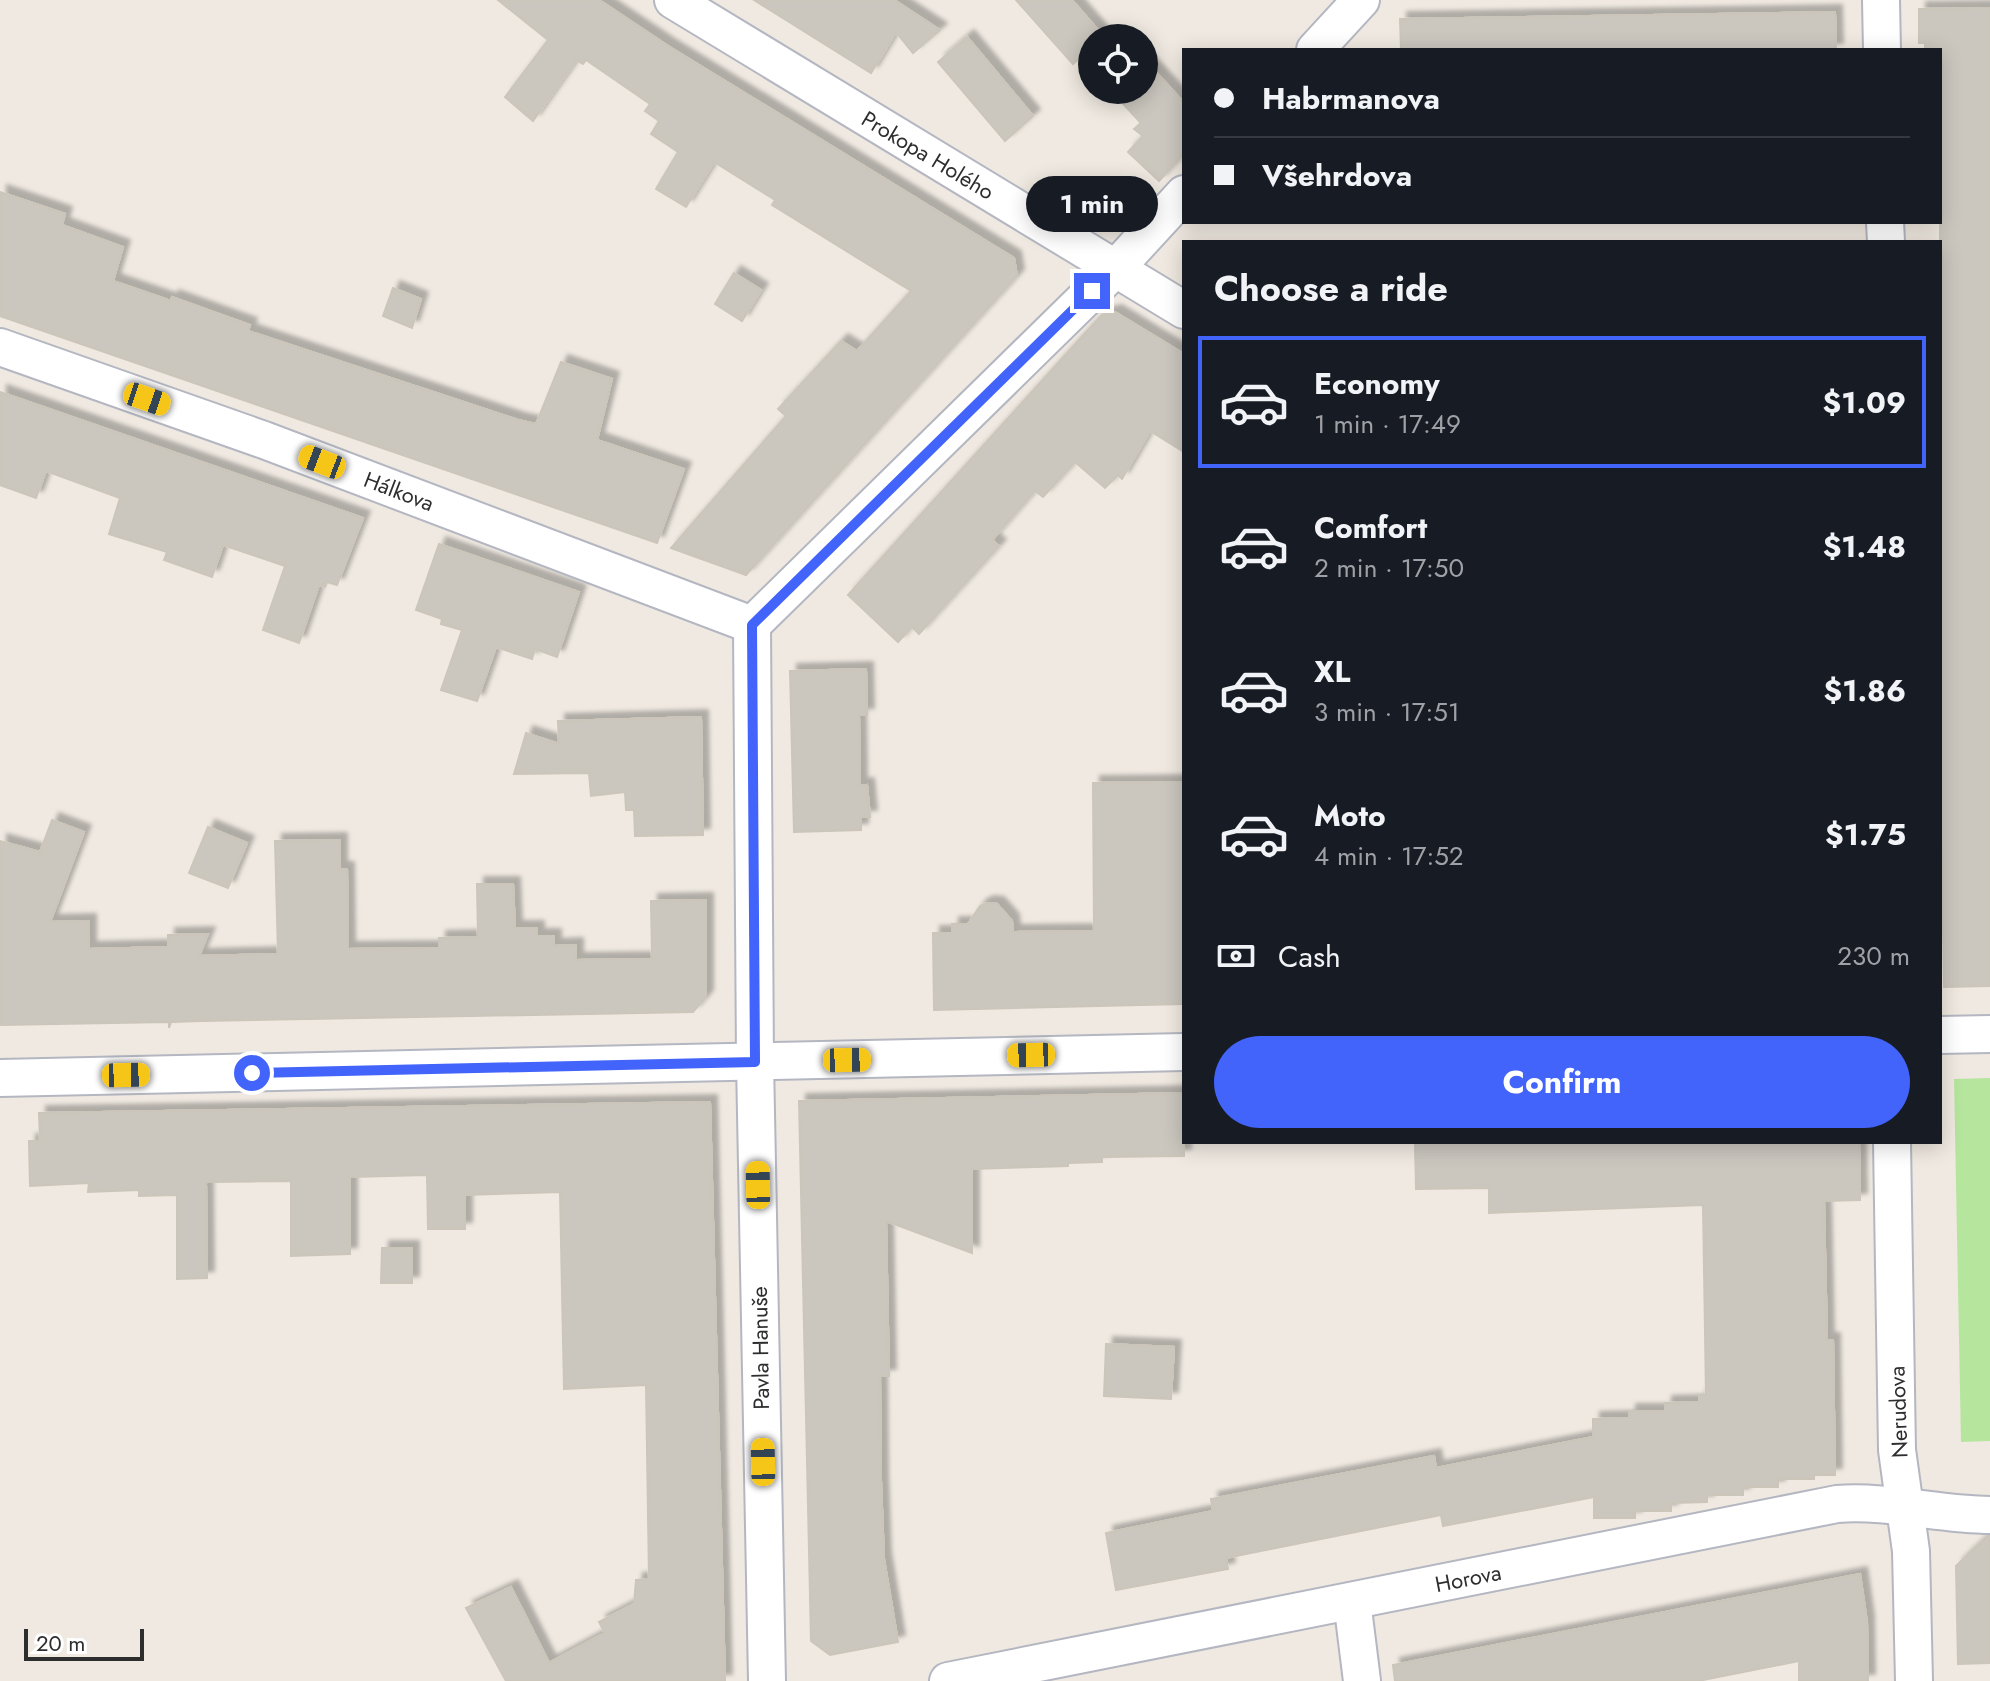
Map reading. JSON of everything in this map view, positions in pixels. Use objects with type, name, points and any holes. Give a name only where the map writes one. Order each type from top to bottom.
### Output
[{"type":"street","name":"Prokopa Holého","points":[[673,0],[1182,309]]},
{"type":"street","points":[[1317,48],[1361,0]]},
{"type":"street","points":[[1881,0],[1882,48]]},
{"type":"street","points":[[752,625],[1115,269],[1182,196]]},
{"type":"street","name":"Hálkova","points":[[0,347],[264,440],[752,625]]},
{"type":"street","name":"Pavla Hanuše","points":[[752,625],[755,1062],[767,1681]]},
{"type":"street","points":[[1942,1035],[1990,1034]]},
{"type":"street","points":[[0,1078],[1182,1052]]},
{"type":"street","name":"Nerudova","points":[[1892,1144],[1897,1450],[1911,1551],[1914,1681]]},
{"type":"street","name":"Horova","points":[[948,1681],[1837,1504],[1864,1502],[1990,1515]]},
{"type":"street","points":[[1352,1601],[1362,1681]]},
{"type":"green space","points":[[1990,1078],[1990,1441],[1961,1442],[1954,1079]]},
{"type":"building","points":[[498,0],[599,0],[668,46],[1014,258],[1017,276],[746,575],[671,548],[786,416],[778,409],[841,341],[857,351],[911,291],[772,205],[775,200],[714,162],[686,207],[656,189],[678,152],[651,134],[659,121],[645,111],[650,104],[586,60],[583,64],[576,60],[533,121],[505,97],[548,40]]},
{"type":"building","points":[[754,0],[894,0],[940,30],[913,53],[896,32],[871,73]]},
{"type":"building","points":[[1016,0],[1072,0],[1093,24],[1078,24],[1078,60],[1073,64]]},
{"type":"building","points":[[1990,8],[1990,986],[1944,987],[1940,240],[1942,48],[1925,48],[1925,43],[1919,43],[1919,9]]},
{"type":"building","points":[[1835,12],[1836,48],[1401,48],[1400,19]]},
{"type":"building","points":[[967,37],[1033,116],[1005,141],[938,62]]},
{"type":"building","points":[[1158,74],[1182,101],[1182,156],[1159,181],[1128,152],[1143,136],[1134,129],[1141,123],[1123,104],[1158,104]]},
{"type":"building","points":[[0,192],[65,214],[62,225],[123,247],[113,281],[171,301],[172,297],[250,325],[248,331],[518,420],[536,424],[561,362],[612,379],[597,440],[684,469],[657,543],[0,316]]},
{"type":"building","points":[[734,273],[761,290],[742,321],[715,304]]},
{"type":"building","points":[[393,288],[421,299],[412,328],[383,316]]},
{"type":"building","points":[[1115,312],[1182,353],[1182,451],[1150,431],[1122,479],[1118,475],[1105,488],[1075,462],[1043,497],[1035,491],[992,540],[999,546],[919,634],[912,627],[898,642],[848,595],[1102,315]]},
{"type":"building","points":[[0,392],[363,518],[337,585],[327,582],[325,587],[319,585],[299,643],[263,630],[285,566],[223,545],[212,577],[164,560],[167,552],[109,534],[120,498],[46,471],[36,498],[0,485]]},
{"type":"building","points":[[439,544],[579,592],[557,657],[535,649],[532,659],[496,647],[477,701],[441,690],[462,630],[441,624],[442,619],[416,610]]},
{"type":"building","points":[[866,669],[867,715],[859,715],[860,786],[867,785],[870,817],[861,817],[861,830],[794,832],[790,671]]},
{"type":"building","points":[[701,717],[703,835],[635,836],[634,810],[626,810],[625,792],[591,796],[589,773],[514,774],[526,733],[559,744],[558,721]]},
{"type":"building","points":[[1182,782],[1182,1004],[934,1010],[933,933],[952,933],[952,924],[968,924],[980,906],[997,904],[1012,921],[1013,932],[1094,931],[1093,783]]},
{"type":"building","points":[[52,820],[84,832],[50,922],[89,921],[89,949],[168,947],[168,935],[208,934],[199,956],[278,954],[275,841],[340,840],[340,869],[347,869],[348,949],[439,948],[439,938],[478,937],[477,884],[513,884],[515,928],[537,928],[537,936],[554,936],[554,946],[576,945],[576,960],[652,959],[651,901],[706,900],[706,997],[693,1012],[201,1021],[171,1022],[169,1028],[169,1022],[0,1025],[0,841],[40,852]]},
{"type":"building","points":[[208,827],[247,843],[228,888],[189,873]]},
{"type":"building","points":[[1182,1093],[1184,1156],[1102,1157],[1102,1162],[1068,1163],[1068,1166],[972,1169],[972,1253],[886,1221],[889,1376],[880,1376],[881,1481],[884,1559],[898,1642],[830,1655],[811,1641],[799,1101]]},
{"type":"building","points":[[710,1102],[725,1681],[506,1681],[466,1608],[511,1587],[549,1663],[605,1633],[599,1622],[634,1604],[636,1580],[649,1579],[646,1385],[564,1389],[560,1192],[465,1195],[465,1229],[428,1229],[427,1175],[350,1177],[350,1254],[291,1256],[291,1181],[206,1182],[207,1278],[177,1279],[177,1195],[139,1196],[139,1190],[88,1192],[89,1183],[30,1186],[29,1141],[40,1141],[39,1113]]},
{"type":"building","points":[[1415,1144],[1859,1144],[1860,1200],[1824,1201],[1827,1340],[1833,1340],[1835,1475],[1814,1475],[1814,1479],[1778,1479],[1778,1487],[1743,1487],[1743,1495],[1707,1495],[1707,1502],[1671,1503],[1671,1511],[1635,1511],[1635,1518],[1594,1518],[1594,1497],[1443,1526],[1441,1515],[1226,1558],[1228,1569],[1116,1590],[1106,1533],[1213,1511],[1211,1499],[1434,1456],[1436,1468],[1593,1437],[1593,1419],[1629,1418],[1629,1411],[1665,1411],[1665,1403],[1699,1402],[1700,1395],[1706,1395],[1703,1205],[1489,1213],[1489,1188],[1416,1189]]},
{"type":"building","points":[[382,1248],[412,1248],[412,1283],[381,1283]]},
{"type":"building","points":[[1106,1344],[1174,1347],[1171,1399],[1104,1396]]},
{"type":"building","points":[[1990,1536],[1990,1663],[1958,1664],[1956,1566]]},
{"type":"building","points":[[1860,1574],[1867,1622],[1868,1681],[1799,1681],[1799,1661],[1698,1681],[1395,1681],[1393,1665]]},
{"type":"route","points":[[252,1073],[755,1062],[752,625],[1092,291]]}]
